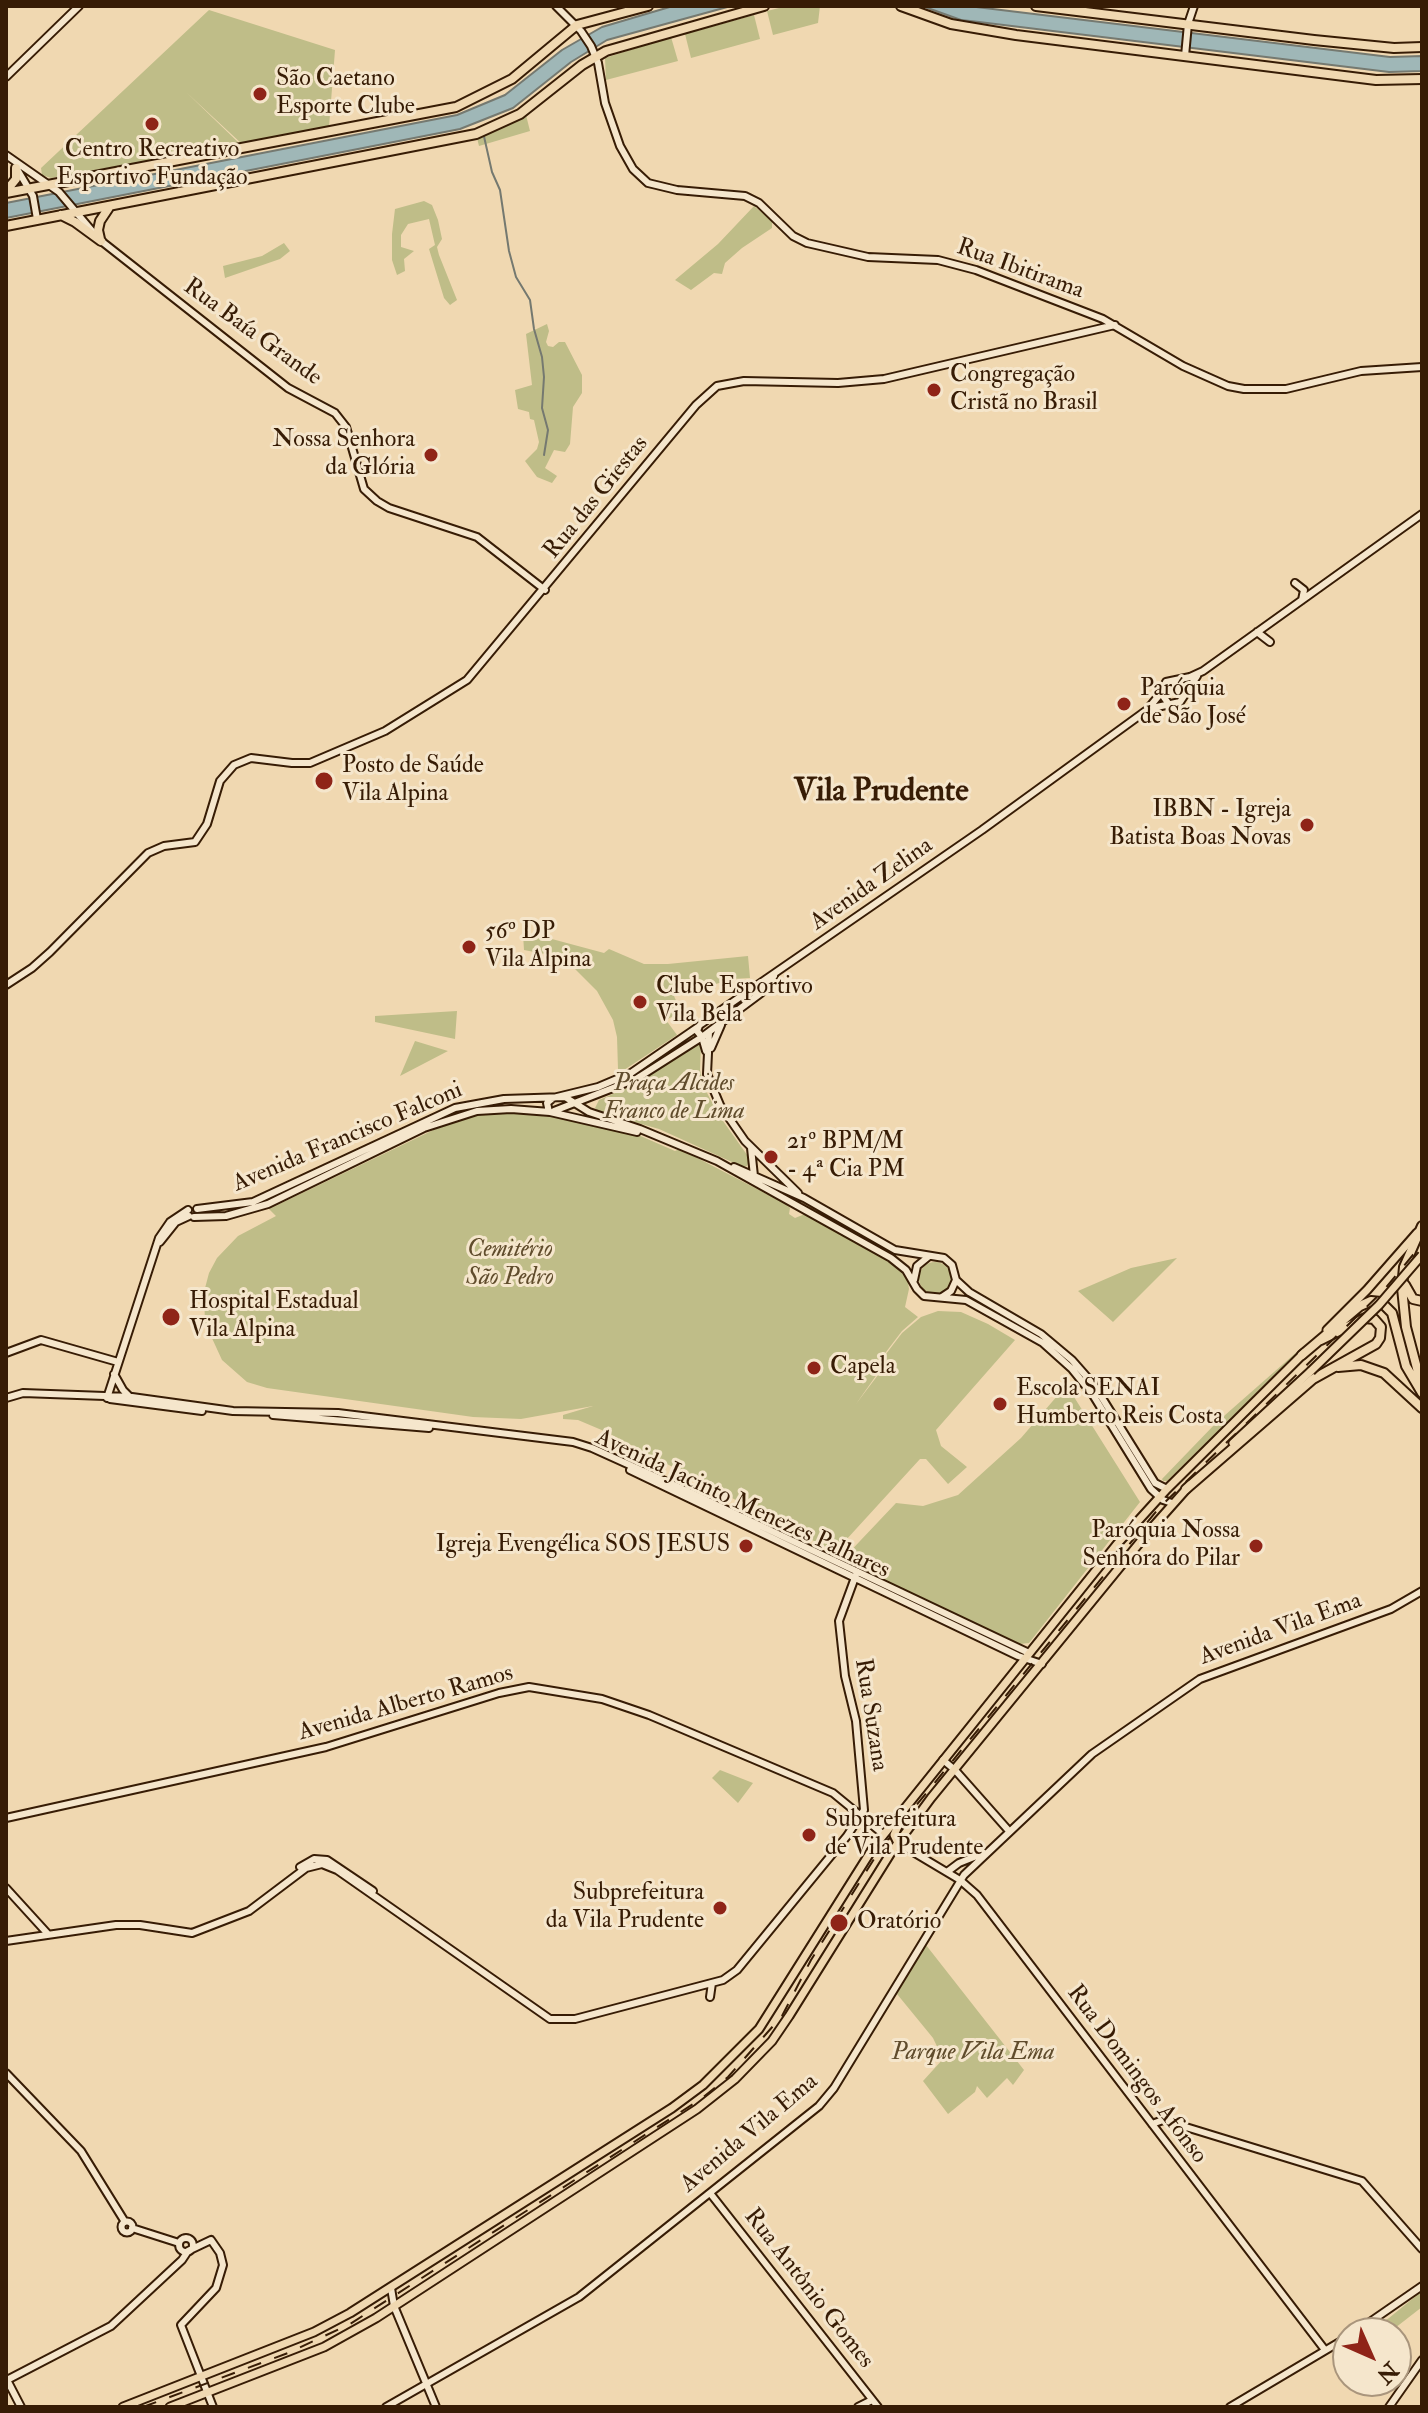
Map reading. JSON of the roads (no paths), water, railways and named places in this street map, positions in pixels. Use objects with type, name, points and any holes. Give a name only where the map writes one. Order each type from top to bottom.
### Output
[{"type":"highway","points":[[6,192],[31,193],[55,189],[463,105],[520,74],[579,28],[648,6]]},
{"type":"highway","points":[[6,226],[37,216],[110,206],[476,134],[520,114],[595,54],[764,6]]},
{"type":"highway","points":[[901,6],[936,20],[970,28],[1185,53],[1376,80],[1422,79]]},
{"type":"highway","points":[[1036,6],[1188,28],[1394,48],[1422,47]]},
{"type":"highway","points":[[6,192],[16,179],[11,161]]},
{"type":"highway","points":[[100,240],[100,221],[110,206]]},
{"type":"highway","points":[[61,215],[100,240]]},
{"type":"highway","points":[[1420,1229],[1404,1267],[1403,1305],[1422,1390]]},
{"type":"highway","points":[[1403,1280],[1410,1295],[1416,1301],[1422,1301]]},
{"type":"highway","points":[[1302,1355],[1365,1302],[1381,1302],[1390,1310],[1406,1366],[1422,1390]]},
{"type":"highway","points":[[1186,1489],[1307,1384],[1376,1344],[1381,1334],[1380,1325],[1373,1318],[1363,1318],[1321,1340]]},
{"type":"highway","points":[[1333,1367],[1361,1365],[1377,1369],[1398,1383],[1422,1408]]},
{"type":"main road","points":[[6,77],[79,6]]},
{"type":"main road","points":[[556,6],[579,28],[595,54]]},
{"type":"main road","points":[[1185,53],[1194,6]]},
{"type":"main road","name":"Rua Ibitirama","points":[[595,54],[605,103],[620,146],[630,165],[648,183],[678,190],[745,196],[759,203],[793,236],[807,243],[868,257],[949,262],[994,276],[1115,325],[1183,366],[1216,382],[1244,389],[1286,389],[1361,371],[1422,367]]},
{"type":"main road","points":[[11,161],[55,189]]},
{"type":"main road","points":[[11,161],[31,193],[37,216]]},
{"type":"main road","name":"Rua Baía Grande","points":[[55,189],[100,240],[288,388],[335,413],[346,427],[364,489],[377,501],[389,508],[477,537],[545,590]]},
{"type":"main road","name":"Rua das Giestas","points":[[6,985],[50,952],[152,850],[195,842],[207,824],[216,789],[229,769],[251,758],[310,763],[375,736],[467,680],[696,405],[717,386],[744,381],[838,383],[884,379],[1115,325]]},
{"type":"main road","points":[[1203,671],[1166,682],[1161,693],[1168,703],[1180,702],[1203,671],[1422,514]]},
{"type":"main road","points":[[1295,583],[1304,590],[1302,600]]},
{"type":"main road","points":[[1257,632],[1270,642]]},
{"type":"main road","points":[[1176,680],[1182,683],[1185,692]]},
{"type":"main road","name":"Avenida Zelina","points":[[774,976],[1147,710],[1161,693]]},
{"type":"main road","name":"Avenida Zelina","points":[[1147,710],[1168,703]]},
{"type":"main road","points":[[774,976],[761,993],[723,1022],[636,1079],[550,1112],[547,1103],[559,1096],[598,1087],[631,1073],[774,976]]},
{"type":"main road","points":[[708,1052],[723,1022]]},
{"type":"main road","points":[[700,1026],[708,1026],[706,1068],[710,1086],[727,1118],[751,1148],[804,1198],[797,1202],[780,1196]]},
{"type":"main road","points":[[700,1026],[698,1033],[708,1052]]},
{"type":"main road","name":"Avenida Francisco Falconi","points":[[190,1214],[198,1213],[197,1209],[237,1205],[265,1197],[455,1108],[488,1100],[559,1096],[594,1114],[754,1175],[804,1198],[892,1248],[928,1257]]},
{"type":"main road","points":[[591,1098],[594,1114]]},
{"type":"main road","name":"Avenida Francisco Falconi","points":[[190,1214],[226,1216],[268,1204],[424,1128],[463,1114],[492,1109],[550,1112],[648,1133]]},
{"type":"main road","points":[[751,1148],[754,1175],[759,1184]]},
{"type":"main road","points":[[744,1171],[761,1162],[768,1165]]},
{"type":"main road","name":"Avenida Francisco Falconi","points":[[723,1164],[891,1258],[914,1280]]},
{"type":"main road","points":[[107,1398],[157,1244],[176,1222],[190,1214]]},
{"type":"main road","points":[[123,2407],[142,2404],[325,2327],[672,2108],[712,2077],[759,2029],[842,1894],[883,1834],[1118,1543],[1159,1497],[1367,1290],[1420,1229]]},
{"type":"main road","points":[[170,2407],[324,2347],[394,2306],[697,2109],[735,2079],[772,2041],[898,1843],[1172,1503],[1379,1305],[1422,1255]]},
{"type":"main road","points":[[940,1298],[951,1291],[956,1280],[954,1270],[948,1261],[928,1257],[917,1266],[914,1280],[917,1289],[924,1296],[940,1298],[966,1300],[1030,1335],[1061,1358],[1083,1382],[1151,1489],[1172,1503]]},
{"type":"main road","points":[[956,1280],[969,1292],[1041,1334],[1072,1360],[1094,1385],[1155,1483],[1167,1489]]},
{"type":"main road","points":[[6,1353],[41,1340],[118,1362]]},
{"type":"main road","points":[[114,1374],[123,1390],[132,1397]]},
{"type":"main road","points":[[6,1398],[23,1393],[107,1398],[209,1412],[272,1413]]},
{"type":"main road","points":[[107,1398],[132,1397],[233,1411],[272,1413]]},
{"type":"main road","name":"Avenida Jacinto Menezes Palhares","points":[[272,1413],[338,1413],[573,1442],[1042,1664]]},
{"type":"main road","name":"Rua Suzana","points":[[856,1575],[839,1621],[845,1676],[855,1712],[865,1804],[862,1815]]},
{"type":"main road","name":"Avenida Vila Ema","points":[[386,2407],[579,2297],[828,2096],[960,1880],[1092,1754],[1200,1679],[1391,1609],[1422,1591]]},
{"type":"main road","name":"Avenida Alberto Ramos","points":[[6,1818],[326,1747],[499,1693],[529,1687],[583,1694],[624,1705],[821,1788],[862,1815],[883,1834]]},
{"type":"main road","points":[[943,1760],[1009,1831]]},
{"type":"main road","points":[[898,1843],[894,1835],[896,1828],[919,1790]]},
{"type":"main road","points":[[6,1941],[47,1933],[128,1925],[179,1931],[198,1928],[251,1905],[314,1859],[327,1860],[550,2019],[575,2019],[730,1977],[862,1815]]},
{"type":"main road","name":"Rua Domingos Afonso","points":[[898,1843],[960,1880],[977,1895],[1325,2350]]},
{"type":"main road","points":[[947,1872],[959,1863],[987,1852]]},
{"type":"main road","points":[[6,1888],[47,1933]]},
{"type":"main road","points":[[710,1997],[712,1983]]},
{"type":"main road","points":[[6,2073],[81,2151],[125,2222],[132,2228],[180,2245],[184,2251],[189,2250]]},
{"type":"main road","points":[[1152,2124],[1163,2120],[1362,2181],[1422,2249]]},
{"type":"main road","name":"Rua Antônio Gomes","points":[[710,2193],[878,2407]]},
{"type":"main road","points":[[176,2264],[184,2238],[208,2241],[222,2259],[220,2280],[210,2297],[181,2325],[213,2407]]},
{"type":"main road","points":[[189,2250],[191,2240]]},
{"type":"main road","points":[[21,2407],[7,2379],[111,2326],[189,2250],[208,2241]]},
{"type":"main road","points":[[1377,2317],[1422,2286]]},
{"type":"main road","points":[[391,2288],[394,2306],[436,2407]]},
{"type":"main road","points":[[1230,2407],[1332,2346]]},
{"type":"main road","points":[[241,2379],[239,2373],[246,2359]]},
{"type":"main road","points":[[1389,2407],[1422,2360]]},
{"type":"main road","points":[[858,2407],[872,2400]]},
{"type":"water","points":[[673,6],[731,6],[607,40],[571,62],[513,108],[460,129],[6,218],[6,203],[457,115],[505,95],[562,50],[602,27]]},
{"type":"water","points":[[922,6],[968,6],[1390,57],[1422,56],[1422,71],[1389,72],[961,20]]},
{"type":"waterway","points":[[483,132],[492,172],[500,190],[509,251],[516,277],[530,300],[542,357],[542,408],[548,430],[544,455]]},
{"type":"railway","points":[[143,2407],[288,2353],[350,2324],[701,2099],[728,2077],[782,2016],[811,1960],[879,1851],[1159,1508],[1383,1291],[1422,1244]]},
{"type":"place","name":"São Caetano Esporte Clube","points":[[260,94]]},
{"type":"place","name":"Centro Recreativo Esportivo Fundação","points":[[152,124]]},
{"type":"place","name":"Congregação Cristã no Brasil","points":[[934,390]]},
{"type":"place","name":"Nossa Senhora da Glória","points":[[431,455]]},
{"type":"place","name":"Paróquia de São José","points":[[1124,704]]},
{"type":"place","name":"Posto de Saúde Vila Alpina","points":[[324,781]]},
{"type":"place","name":"IBBN - Igreja Batista Boas Novas","points":[[1307,825]]},
{"type":"place","name":"56º DP Vila Alpina","points":[[469,947]]},
{"type":"place","name":"Clube Esportivo Vila Bela","points":[[640,1002]]},
{"type":"place","name":"21º BPM/M - 4ª Cia PM","points":[[771,1157]]},
{"type":"place","name":"Hospital Estadual Vila Alpina","points":[[171,1317]]},
{"type":"place","name":"Capela","points":[[814,1368]]},
{"type":"place","name":"Escola SENAI Humberto Reis Costa","points":[[1000,1404]]},
{"type":"place","name":"Igreja Evengélica SOS JESUS","points":[[746,1546]]},
{"type":"place","name":"Paróquia Nossa Senhora do Pilar","points":[[1256,1546]]},
{"type":"place","name":"Subprefeitura de Vila Prudente","points":[[809,1835]]},
{"type":"place","name":"Subprefeitura da Vila Prudente","points":[[720,1908]]},
{"type":"place","name":"Oratório","points":[[839,1923]]},
{"type":"district","name":"Vila Prudente","points":[[881,793]]},
{"type":"park label","name":"Praça Alcides Franco de Lima","points":[[674,1099]]},
{"type":"park label","name":"Cemitério São Pedro","points":[[510,1265]]},
{"type":"park label","name":"Parque Vila Ema","points":[[973,2054]]}]
